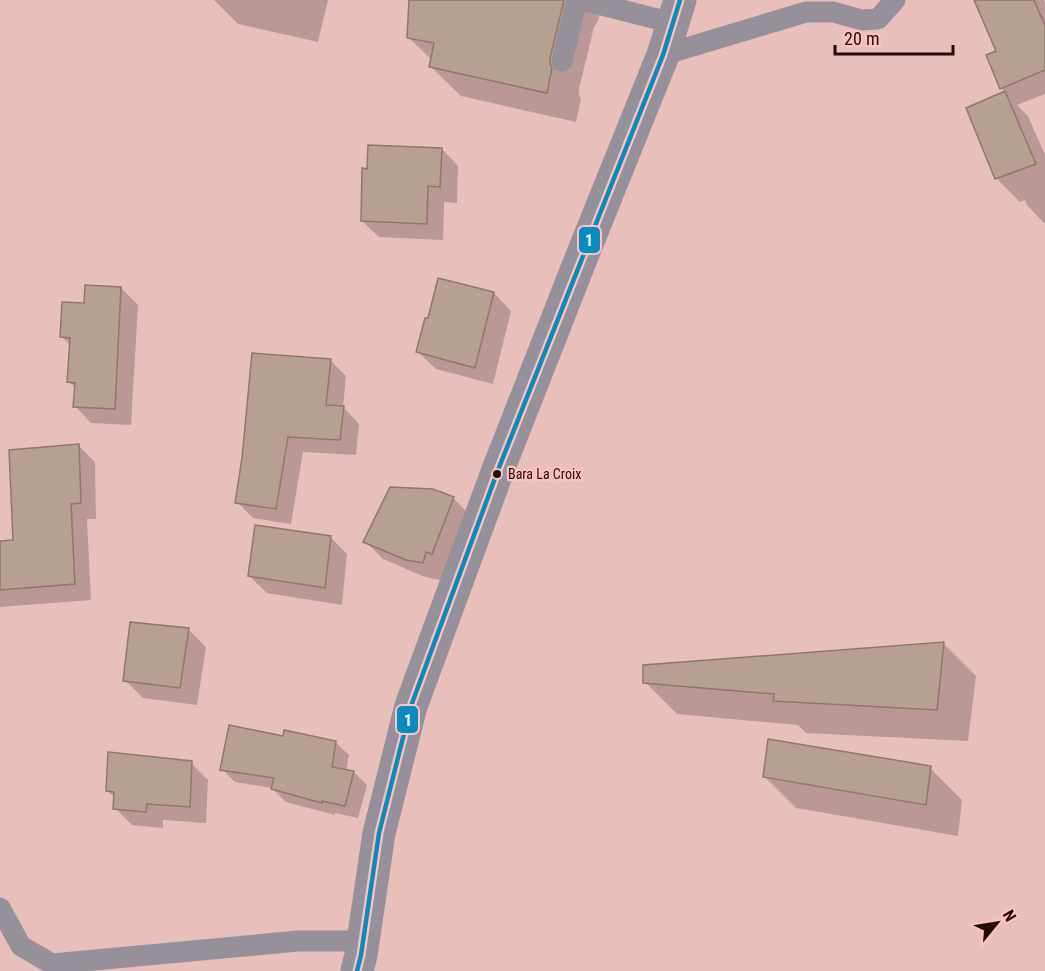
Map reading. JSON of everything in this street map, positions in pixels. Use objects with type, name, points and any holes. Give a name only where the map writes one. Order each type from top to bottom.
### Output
[{"type":"street","points":[[361,960],[379,833],[411,706],[498,470],[663,55],[676,12]]},
{"type":"lane","points":[[562,61],[577,0]]},
{"type":"lane","points":[[582,0],[676,12]]},
{"type":"lane","points":[[663,55],[806,12],[833,12],[862,20],[878,19],[895,0]]},
{"type":"lane","points":[[0,908],[21,946],[52,964],[298,941],[361,960]]},
{"type":"building","points":[[409,0],[564,0],[550,58],[552,68],[547,93],[429,67],[434,43],[407,38]]},
{"type":"building","points":[[974,0],[1034,0],[1045,26],[1045,70],[1000,89],[986,55],[996,51]]},
{"type":"building","points":[[1005,91],[1036,164],[995,179],[966,108]]},
{"type":"building","points":[[368,145],[442,148],[440,187],[428,186],[427,224],[361,221],[362,168],[367,169]]},
{"type":"building","points":[[438,278],[494,292],[475,368],[416,352],[425,318],[428,318]]},
{"type":"building","points":[[85,285],[121,287],[115,409],[73,407],[75,383],[67,382],[70,338],[60,337],[62,302],[84,303]]},
{"type":"building","points":[[252,353],[331,359],[326,405],[344,406],[340,440],[288,437],[276,509],[235,503],[242,458]]},
{"type":"building","points":[[79,444],[81,503],[71,504],[75,584],[0,590],[0,541],[13,540],[9,450]]},
{"type":"building","points":[[390,487],[433,489],[454,497],[432,554],[426,552],[423,563],[406,560],[363,542]]},
{"type":"building","points":[[255,525],[331,536],[325,588],[248,576]]},
{"type":"building","points":[[130,622],[189,628],[180,688],[123,681]]},
{"type":"building","points":[[944,642],[937,710],[773,701],[774,694],[643,683],[643,665]]},
{"type":"building","points":[[229,725],[283,736],[284,730],[336,741],[332,767],[354,771],[345,806],[322,801],[322,803],[271,789],[274,778],[220,770]]},
{"type":"building","points":[[768,739],[931,766],[926,805],[763,777]]},
{"type":"building","points":[[108,752],[192,761],[190,807],[147,804],[146,812],[113,809],[114,792],[106,791]]},
{"type":"transit line","name":"1","points":[[357,971],[379,833],[411,706],[498,470],[663,55],[680,0]]},
{"type":"place","name":"Bara La Croix","points":[[497,474]]}]
